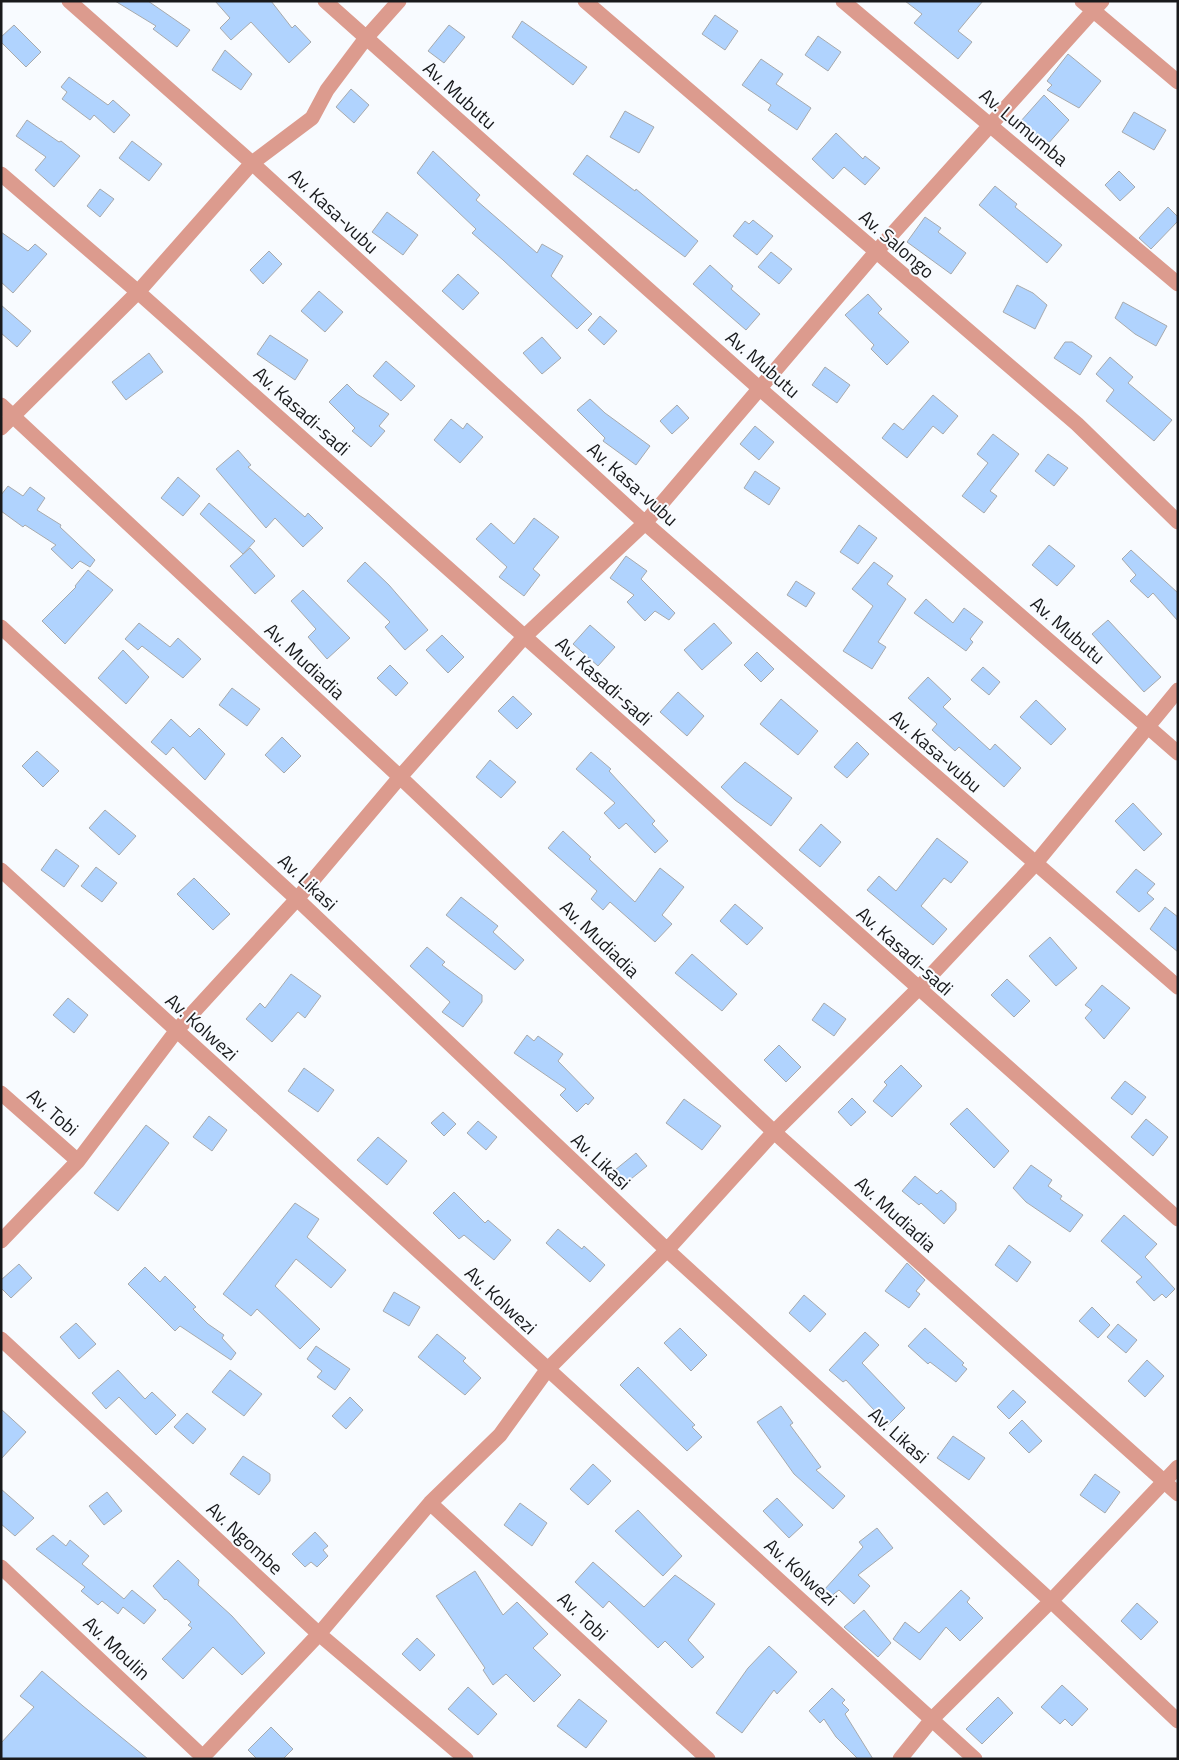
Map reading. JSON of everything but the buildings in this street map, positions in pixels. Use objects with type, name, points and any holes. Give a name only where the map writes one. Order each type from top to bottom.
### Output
[{"type":"street","name":"Av. Kasa-vubu","points":[[69,1],[252,162],[645,523],[1178,987]]},
{"type":"street","name":"Av. Mubutu","points":[[325,1],[759,388],[1178,753]]},
{"type":"street","points":[[1,428],[7,410],[138,292],[252,162],[312,118],[327,90],[366,38],[399,1]]},
{"type":"street","name":"Av. Salongo","points":[[585,1],[1078,424],[1178,522]]},
{"type":"street","name":"Av. Lumumba","points":[[844,1],[1178,284]]},
{"type":"street","points":[[1,1241],[78,1161],[176,1030],[298,899],[400,777],[524,637],[645,523],[876,252],[990,124],[1092,5],[1178,82]]},
{"type":"street","name":"Av. Kasadi-sadi","points":[[1,174],[138,292],[1178,1219]]},
{"type":"street","name":"Av. Mudiadia","points":[[7,410],[400,777],[774,1132],[1178,1494]]},
{"type":"street","name":"Av. Likasi","points":[[1,626],[298,899],[667,1250],[1051,1601],[1178,1721]]},
{"type":"street","points":[[203,1758],[320,1634],[430,1503],[500,1435],[547,1370],[667,1250],[774,1132],[918,989],[1035,864],[1149,728],[1178,690]]},
{"type":"street","name":"Av. Kolwezi","points":[[1,870],[547,1370],[933,1718],[975,1759]]},
{"type":"street","name":"Av. Tobi","points":[[1,1093],[78,1161]]},
{"type":"street","name":"Av. Ngombe","points":[[1,1339],[320,1634],[466,1759]]},
{"type":"street","points":[[900,1759],[933,1718],[1051,1601],[1178,1467]]},
{"type":"street","name":"Av. Tobi","points":[[430,1503],[708,1759]]},
{"type":"street","name":"Av. Moulin","points":[[1,1567],[203,1758]]}]
